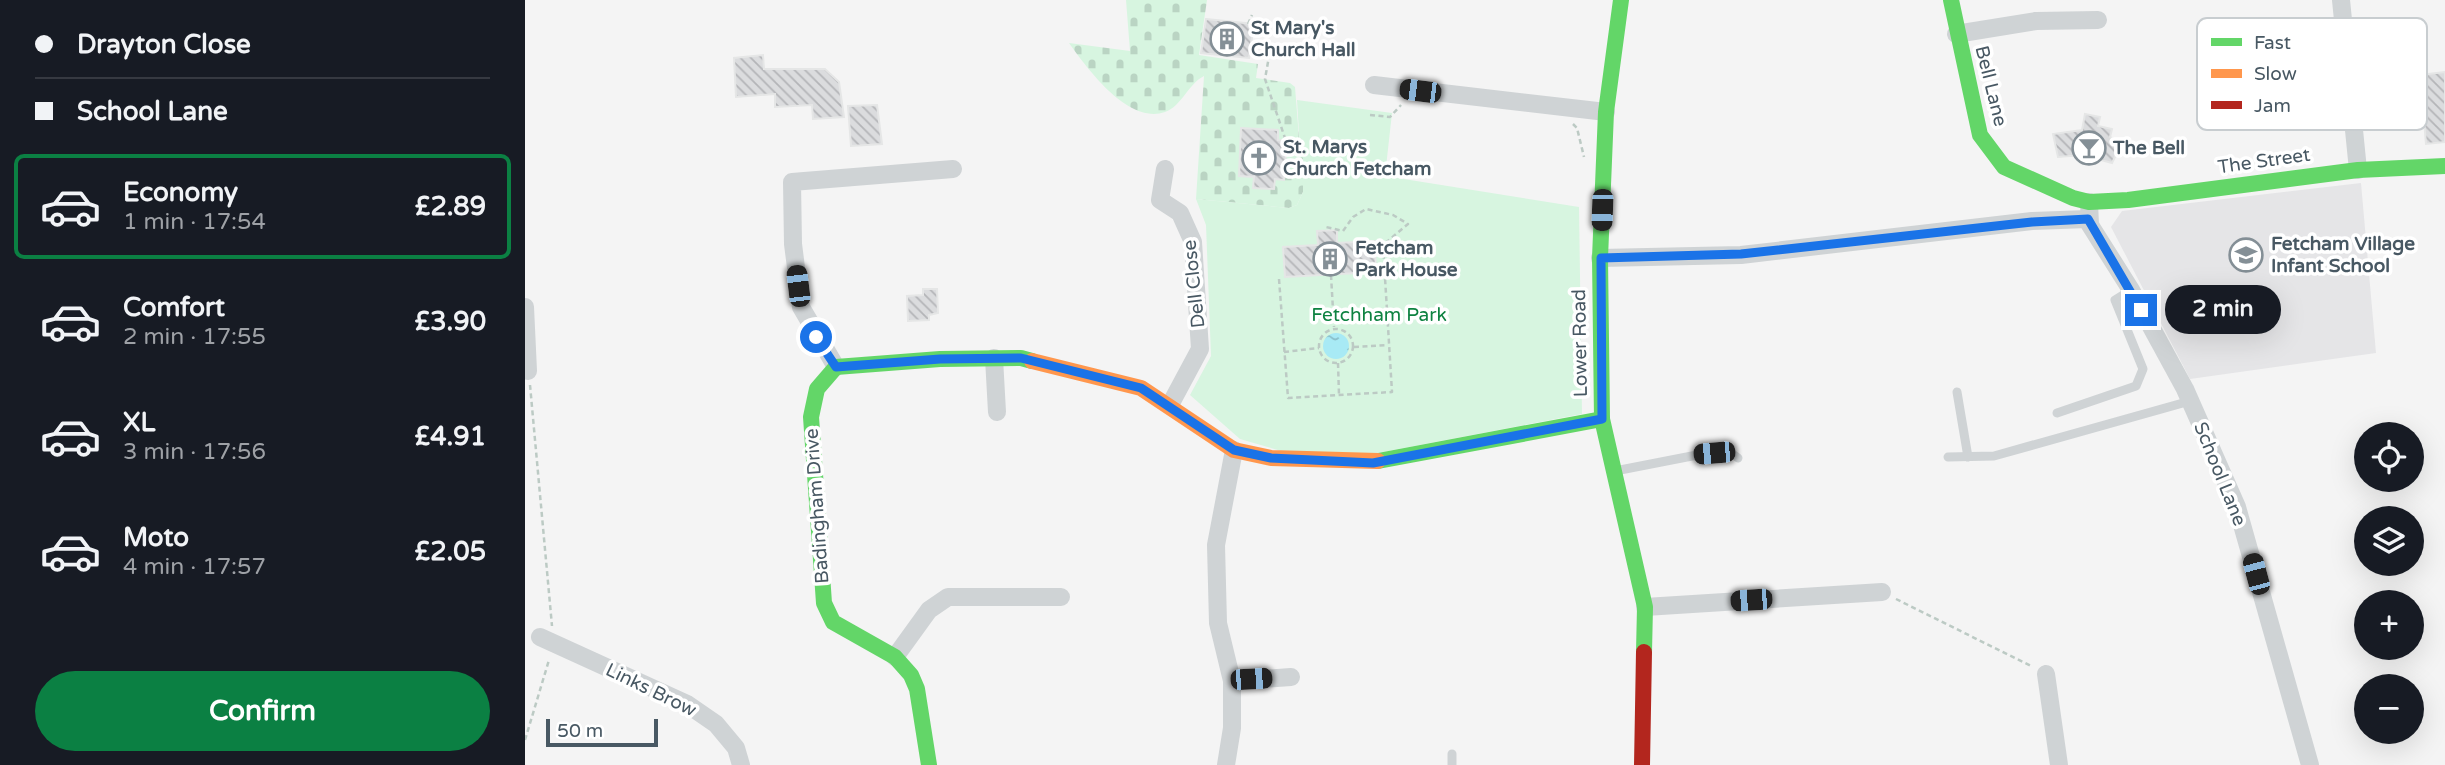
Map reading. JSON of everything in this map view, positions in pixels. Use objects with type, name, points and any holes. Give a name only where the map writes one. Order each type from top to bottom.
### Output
[{"type":"street","name":"Lower Road","points":[[1621,0],[1607,112],[1601,258],[1602,419],[1645,607],[1642,765]]},
{"type":"street","name":"Bell Lane","points":[[1951,0],[1956,34],[1980,135],[2004,167],[2089,210]]},
{"type":"street","points":[[2341,0],[2343,18]]},
{"type":"street","points":[[1956,34],[2036,22],[2098,20]]},
{"type":"street","points":[[1374,85],[1607,112]]},
{"type":"street","points":[[2354,130],[2358,170]]},
{"type":"street","name":"The Street","points":[[2089,210],[2128,200],[2358,170],[2445,166]]},
{"type":"street","points":[[953,169],[792,182],[793,244],[801,307],[836,367],[1021,358],[1141,388],[1234,450],[1271,458],[1373,463],[1602,419]]},
{"type":"street","name":"Dell Close","points":[[1165,169],[1160,200],[1180,213],[1193,242],[1200,349],[1170,405]]},
{"type":"street","points":[[1601,258],[1741,254],[2032,222],[2089,210]]},
{"type":"street","name":"School Lane","points":[[2089,210],[2190,401],[2237,507],[2310,765]]},
{"type":"street","points":[[525,307],[528,371]]},
{"type":"street","points":[[995,358],[997,412]]},
{"type":"street","name":"Badingham Drive","points":[[836,367],[817,389],[811,417],[824,603],[833,622],[895,657],[911,676],[917,689],[929,765]]},
{"type":"street","points":[[1226,765],[1232,728],[1232,681],[1218,624],[1216,545],[1234,450]]},
{"type":"street","points":[[1645,607],[1882,592]]},
{"type":"street","points":[[895,657],[929,610],[949,597],[1061,597]]},
{"type":"street","name":"Links Brow","points":[[547,640],[687,704],[716,724],[736,748],[741,765]]},
{"type":"street","points":[[2046,674],[2059,765]]},
{"type":"street","points":[[1232,681],[1291,677]]},
{"type":"lane","points":[[2057,413],[2136,386],[2141,379],[2143,369],[2115,300],[2131,290]]},
{"type":"lane","points":[[1957,392],[1968,457]]},
{"type":"lane","points":[[1948,457],[1994,456],[2190,401]]},
{"type":"lane","points":[[1614,471],[1697,455],[1730,452],[1738,458]]},
{"type":"lane","points":[[1452,754],[1453,765]]},
{"type":"path","points":[[1248,24],[1252,15]]},
{"type":"path","points":[[1271,45],[1265,79],[1285,138]]},
{"type":"path","points":[[1370,115],[1390,117],[1402,103],[1408,102]]},
{"type":"path","points":[[1571,123],[1577,128],[1586,167]]},
{"type":"path","points":[[1279,279],[1287,398],[1392,392],[1383,244],[1408,224],[1392,215],[1366,209],[1353,218],[1343,230],[1327,227],[1326,230]]},
{"type":"path","points":[[1331,275],[1334,329]]},
{"type":"path","points":[[1319,348],[1325,333],[1334,329],[1346,331],[1354,347]]},
{"type":"path","points":[[1354,347],[1388,345]]},
{"type":"path","points":[[1319,348],[1328,361],[1338,363],[1349,358],[1354,347]]},
{"type":"path","points":[[1284,352],[1319,348]]},
{"type":"path","points":[[1338,363],[1339,395]]},
{"type":"path","points":[[525,740],[547,640],[528,371]]},
{"type":"path","points":[[1882,592],[2046,674]]},
{"type":"shaded area","name":"Fetcham Village Infant School","points":[[2361,183],[2376,353],[2190,379],[2111,227],[2122,211]]},
{"type":"green space","points":[[1126,0],[1207,0],[1199,55],[1258,64],[1256,78],[1290,83],[1295,87],[1300,150],[1303,152],[1303,192],[1297,205],[1289,208],[1196,199],[1204,76],[1171,109],[1151,114],[1137,110],[1110,92],[1069,43],[1130,51]]},
{"type":"green space","name":"Fetchham Park","points":[[1297,100],[1392,113],[1385,176],[1579,207],[1582,414],[1367,455],[1281,451],[1240,439],[1190,395],[1211,356],[1206,225],[1196,199],[1289,208],[1297,205],[1303,192],[1303,152],[1300,150]]},
{"type":"water","points":[[1336,333],[1345,337],[1349,346],[1345,355],[1336,359],[1327,355],[1323,346],[1327,337]]},
{"type":"building","name":"St Mary's Church Hall","points":[[1206,19],[1254,24],[1249,58],[1201,53]]},
{"type":"building","points":[[763,55],[764,69],[825,69],[839,82],[844,117],[813,119],[812,105],[775,107],[775,94],[736,97],[734,58]]},
{"type":"building","points":[[2445,72],[2445,142],[2426,144],[2427,74]]},
{"type":"building","points":[[877,105],[882,144],[851,146],[848,106]]},
{"type":"building","points":[[2085,114],[2100,117],[2098,126],[2112,129],[2110,137],[2122,143],[2112,163],[2083,155],[2058,157],[2053,134],[2082,130]]},
{"type":"building","name":"St. Marys Church Fetcham","points":[[1241,128],[1278,130],[1278,140],[1287,141],[1284,180],[1275,179],[1274,189],[1253,188],[1254,177],[1239,176]]},
{"type":"building","name":"Fetcham Park House","points":[[1337,230],[1337,243],[1375,241],[1376,272],[1285,277],[1283,247],[1318,245],[1317,231]]},
{"type":"building","points":[[923,289],[937,289],[938,313],[929,315],[929,320],[908,321],[907,296],[923,295]]},
{"type":"traffic: fast","points":[[1621,0],[1606,112],[1600,258],[1602,419],[1645,607],[1644,652]]},
{"type":"traffic: fast","points":[[1951,0],[1980,135],[2004,167],[2073,198],[2089,202],[2128,200],[2358,170],[2445,166]]},
{"type":"traffic: fast","points":[[929,765],[917,689],[911,675],[895,657],[833,622],[824,603],[811,417],[817,389],[836,367],[940,359],[1021,358],[1032,361]]},
{"type":"traffic: fast","points":[[1378,461],[1602,419]]},
{"type":"traffic: slow","points":[[1032,361],[1141,388],[1234,450],[1271,458],[1378,461]]},
{"type":"traffic: jam","points":[[1642,765],[1644,652]]},
{"type":"place","name":"St Mary's Church Hall","points":[[1227,39]]},
{"type":"place","name":"The Bell","points":[[2089,148]]},
{"type":"place","name":"St. Marys Church Fetcham","points":[[1259,158]]},
{"type":"place","name":"Fetcham Village Infant School","points":[[2246,255]]},
{"type":"place","name":"Fetcham Park House","points":[[1330,259]]},
{"type":"route","points":[[816,337],[836,367],[940,359],[1021,358],[1141,388],[1234,450],[1271,458],[1373,463],[1602,419],[1601,258],[1741,254],[2032,222],[2088,219],[2141,310]]}]
